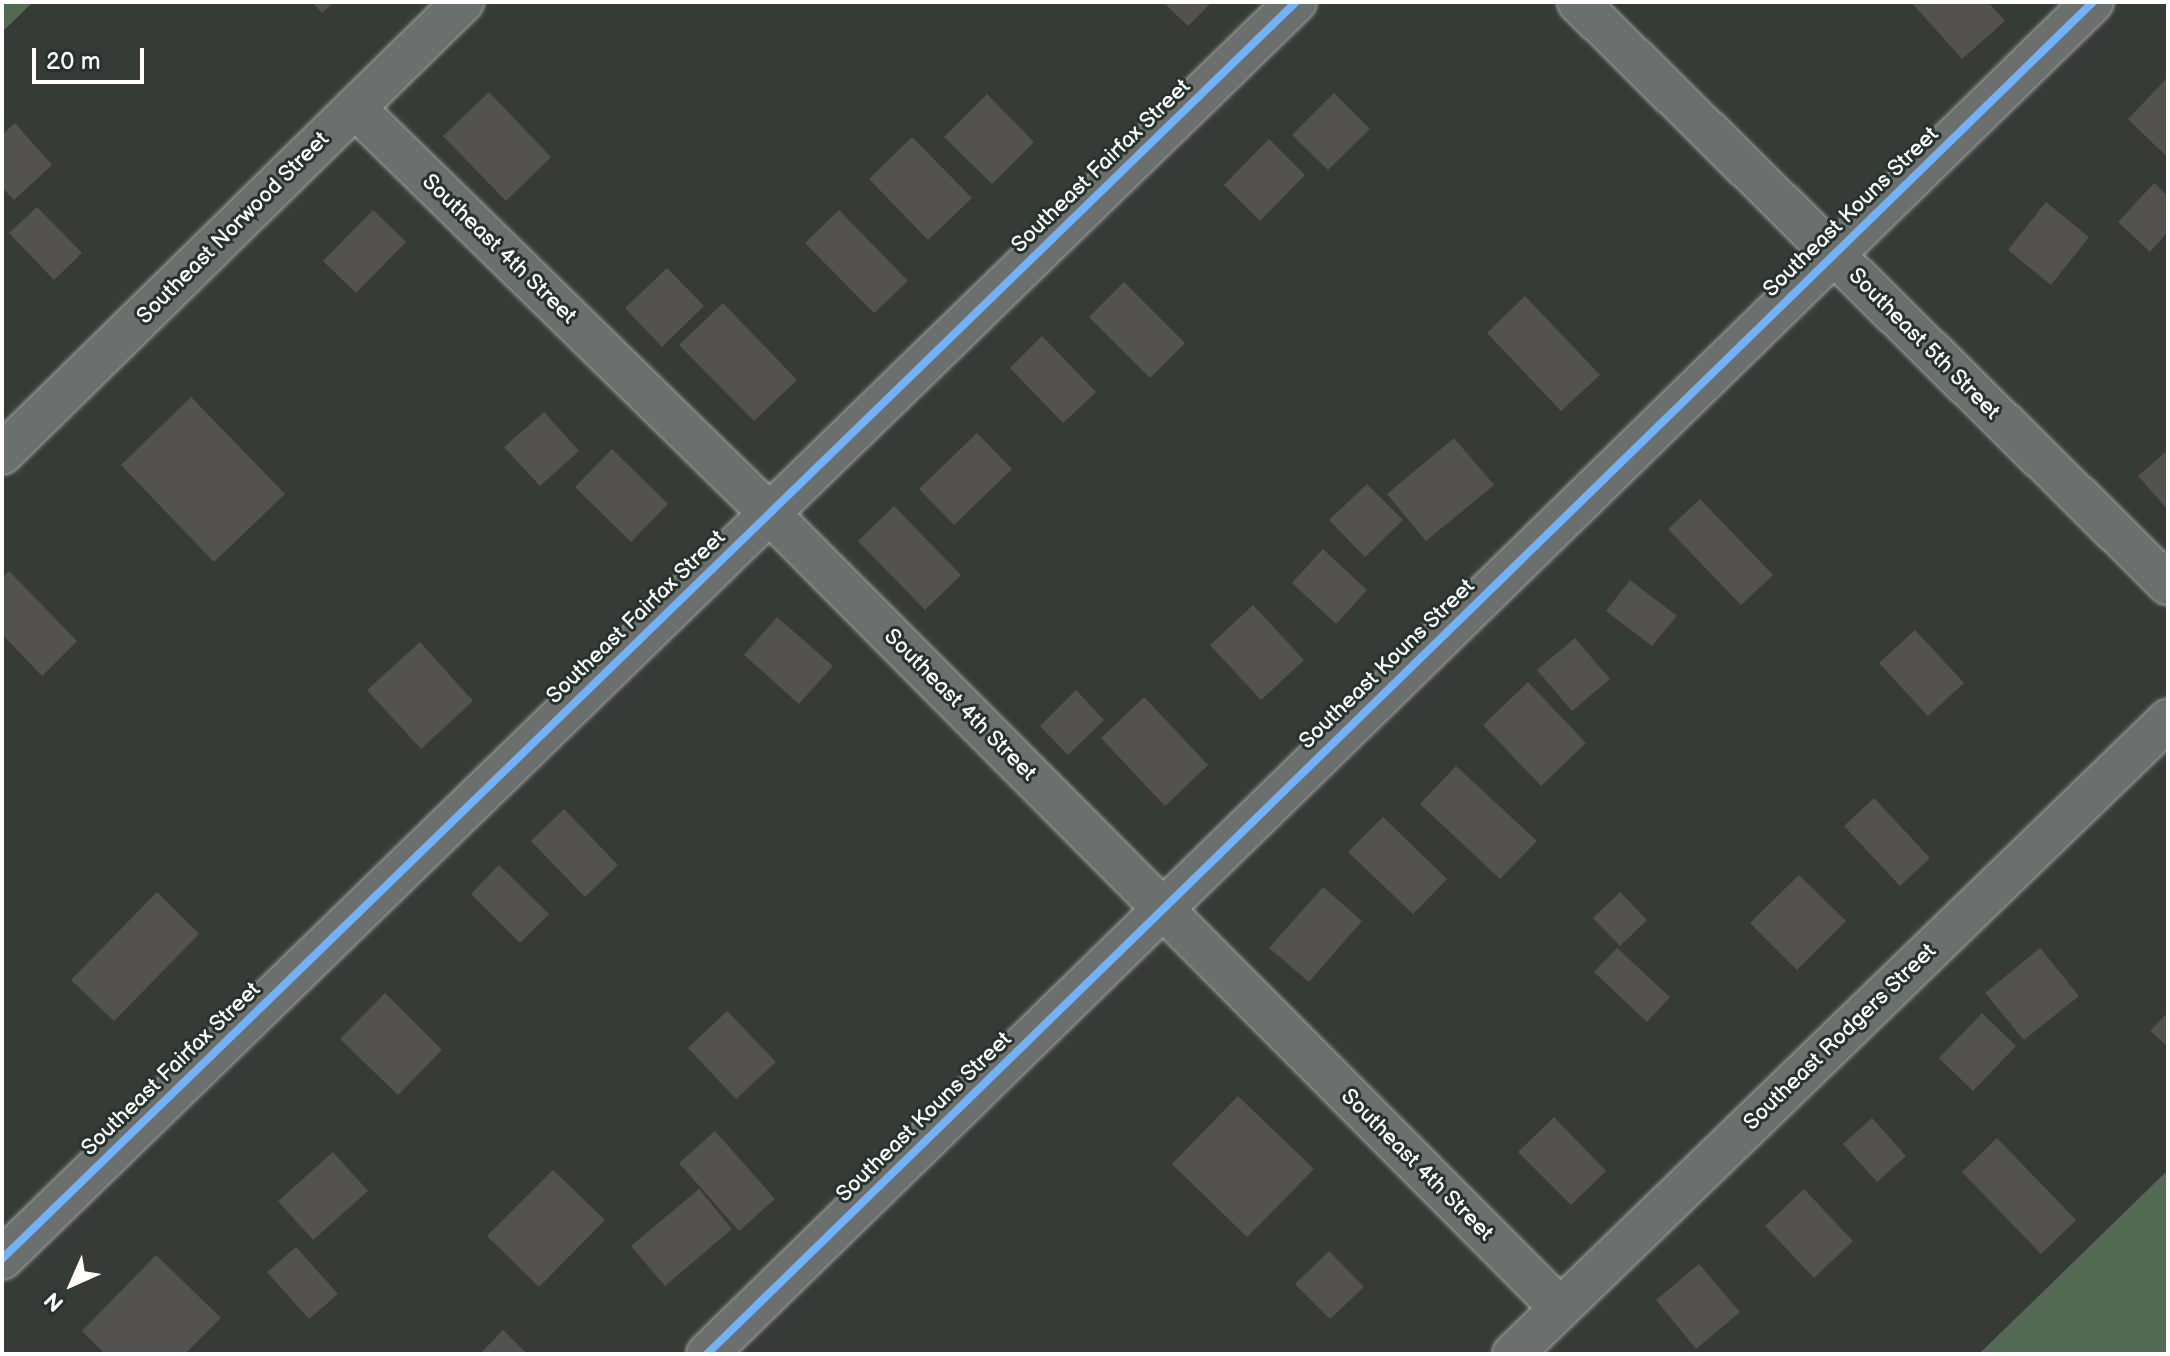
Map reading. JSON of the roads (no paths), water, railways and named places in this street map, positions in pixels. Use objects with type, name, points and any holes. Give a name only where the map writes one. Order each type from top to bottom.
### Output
[{"type":"street","name":"Southeast Norwood Street","points":[[2,454],[463,2]]},
{"type":"street","name":"Southeast Fairfax Street","points":[[2,1259],[1296,2]]},
{"type":"street","name":"Southeast 5th Street","points":[[1578,2],[2168,584]]},
{"type":"street","name":"Southeast Kouns Street","points":[[707,1354],[2093,2]]},
{"type":"street","name":"Southeast 4th Street","points":[[355,108],[769,513],[1560,1308]]},
{"type":"street","name":"Southeast Rodgers Street","points":[[1513,1354],[2168,720]]}]
